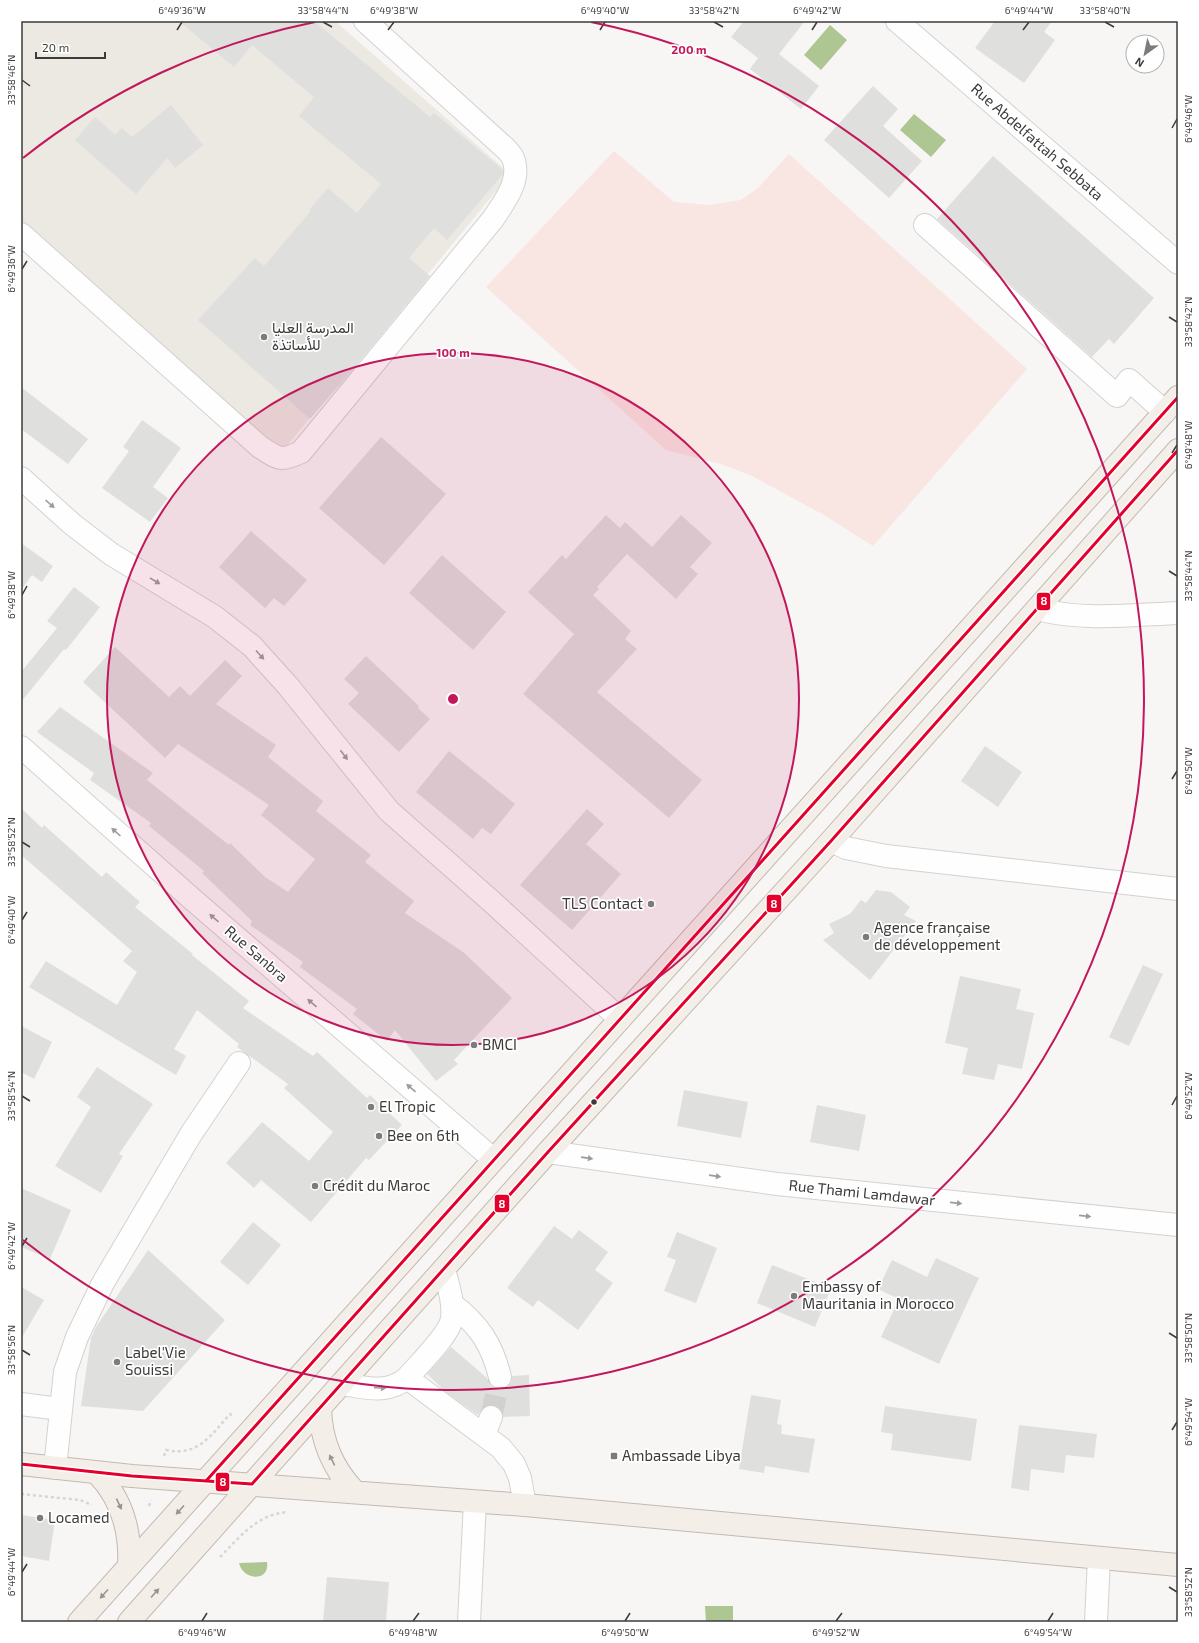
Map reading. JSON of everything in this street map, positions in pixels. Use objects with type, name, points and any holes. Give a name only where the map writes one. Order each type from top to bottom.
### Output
[{"type":"main road","points":[[79,1622],[1171,405]]},
{"type":"main road","points":[[129,1622],[548,1152],[831,841],[1178,450]]},
{"type":"main road","points":[[320,1408],[322,1435],[330,1457],[344,1481],[354,1491]]},
{"type":"main road","points":[[21,1464],[132,1476],[354,1491],[525,1505],[1178,1565]]},
{"type":"main road","points":[[97,1473],[111,1490],[123,1514],[129,1535],[129,1566]]},
{"type":"street","points":[[21,234],[260,447],[276,457],[287,459],[301,452],[493,219],[510,193],[516,174],[513,158],[505,148],[366,21]]},
{"type":"street","name":"Rue Abdelfattah Sebbata","points":[[897,21],[1178,263]]},
{"type":"street","points":[[925,225],[1117,396],[1129,380],[1171,405]]},
{"type":"street","points":[[21,478],[72,524],[111,554],[215,617],[252,646],[288,686],[389,811],[491,900],[620,1019]]},
{"type":"street","points":[[1037,609],[1064,614],[1093,616],[1178,613]]},
{"type":"street","name":"Rue Sanbra","points":[[21,747],[191,898],[493,1159]]},
{"type":"street","points":[[831,841],[846,848],[886,856],[1178,889]]},
{"type":"street","points":[[55,1468],[65,1372],[77,1337],[103,1283],[191,1134],[239,1063]]},
{"type":"street","name":"Rue Thami Lamdawar","points":[[548,1152],[777,1184],[1178,1225]]},
{"type":"street","points":[[341,1384],[384,1389],[396,1386],[407,1378],[448,1329],[452,1318],[452,1304],[444,1269]]},
{"type":"street","points":[[452,1304],[467,1316],[489,1345],[496,1361],[500,1377]]},
{"type":"street","points":[[407,1378],[488,1426],[501,1448],[514,1464],[520,1478],[525,1505]]},
{"type":"street","points":[[21,1404],[60,1409]]},
{"type":"street","points":[[469,1622],[475,1502]]},
{"type":"street","points":[[1096,1622],[1099,1558]]},
{"type":"path","points":[[218,1559],[246,1531],[265,1517],[275,1514],[298,1512],[302,1488]]},
{"type":"path","points":[[21,1494],[80,1500],[93,1505]]},
{"type":"shaded area","name":"المدرسة العليا للأساتذة","points":[[21,21],[335,21],[510,174],[282,452],[21,221]]},
{"type":"shaded area","points":[[830,25],[847,40],[821,70],[804,55]]},
{"type":"shaded area","points":[[914,114],[946,140],[931,157],[900,130]]},
{"type":"shaded area","points":[[614,151],[674,202],[708,205],[741,200],[758,188],[789,154],[1027,369],[873,546],[824,515],[750,475],[721,464],[666,450],[486,287]]},
{"type":"shaded area","points":[[267,1562],[267,1569],[261,1576],[256,1577],[245,1573],[241,1569],[239,1563]]},
{"type":"shaded area","points":[[705,1606],[733,1606],[733,1622],[706,1622]]},
{"type":"building","points":[[179,21],[314,21],[430,117],[434,113],[503,170],[503,174],[447,240],[434,228],[409,258],[430,276],[310,419],[198,320],[255,258],[264,266],[311,211],[309,210],[328,188],[357,213],[381,184],[299,116],[314,97],[252,45],[234,67]]},
{"type":"building","points":[[744,21],[805,21],[779,54],[819,86],[801,109],[750,69],[758,58],[731,37]]},
{"type":"building","points":[[995,21],[1052,21],[1044,32],[1055,40],[1024,83],[975,48]]},
{"type":"building","points":[[873,86],[898,109],[883,126],[922,161],[889,198],[824,140]]},
{"type":"building","points":[[171,105],[203,145],[175,168],[167,158],[136,194],[75,140],[95,117],[115,135],[122,128],[132,137]]},
{"type":"building","points":[[993,156],[1154,298],[1114,344],[1109,339],[1092,357],[937,219]]},
{"type":"building","points":[[21,387],[88,439],[68,464],[21,429]]},
{"type":"building","points":[[142,420],[181,448],[153,487],[168,498],[150,522],[102,488],[129,451],[123,447]]},
{"type":"building","points":[[381,437],[446,494],[384,565],[319,508]]},
{"type":"building","points":[[606,515],[620,528],[625,522],[652,547],[681,515],[712,543],[690,567],[698,574],[676,599],[627,554],[597,587],[599,589],[593,595],[631,631],[625,639],[637,649],[597,692],[702,780],[669,818],[523,694],[574,634],[528,592],[562,555],[566,559]]},
{"type":"building","points":[[251,531],[307,580],[284,606],[274,598],[265,608],[219,567]]},
{"type":"building","points":[[21,543],[53,566],[42,582],[32,575],[21,590]]},
{"type":"building","points":[[442,555],[506,612],[473,650],[409,593]]},
{"type":"building","points":[[74,587],[100,607],[66,650],[64,649],[21,702],[21,672],[57,628],[47,621]]},
{"type":"building","points":[[115,647],[169,697],[180,686],[190,696],[225,660],[242,676],[216,704],[276,745],[268,757],[323,801],[316,811],[371,855],[365,862],[414,901],[405,913],[463,952],[512,998],[454,1060],[458,1064],[436,1081],[395,1030],[387,1041],[353,1014],[357,1009],[300,967],[303,962],[250,925],[252,921],[202,873],[204,871],[149,826],[151,823],[90,780],[94,773],[37,732],[60,707],[153,773],[147,780],[229,845],[230,843],[265,877],[288,892],[315,859],[261,815],[269,805],[178,744],[165,758],[83,682]]},
{"type":"building","points":[[366,656],[419,706],[418,708],[430,719],[399,752],[348,704],[359,693],[344,679]]},
{"type":"building","points":[[985,746],[1022,772],[998,807],[961,781]]},
{"type":"building","points":[[449,751],[515,804],[491,834],[482,828],[473,839],[416,792]]},
{"type":"building","points":[[21,808],[42,828],[44,825],[102,877],[106,872],[140,902],[135,907],[249,1001],[243,1008],[313,1056],[317,1052],[367,1098],[370,1095],[402,1125],[369,1160],[366,1158],[311,1222],[261,1180],[254,1188],[226,1163],[262,1122],[309,1161],[333,1132],[284,1088],[288,1084],[237,1047],[239,1044],[197,1010],[174,1049],[186,1056],[176,1075],[29,987],[46,961],[117,1005],[137,972],[123,961],[132,951],[21,855]]},
{"type":"building","points":[[587,809],[604,824],[586,844],[621,874],[572,930],[520,885]]},
{"type":"building","name":"Agence française de développement","points":[[876,890],[891,892],[910,907],[904,915],[916,921],[870,980],[823,940],[834,933],[829,924],[850,914],[861,900],[866,903]]},
{"type":"building","points":[[1143,965],[1163,974],[1129,1046],[1109,1037]]},
{"type":"building","points":[[960,976],[1021,989],[1016,1009],[1034,1013],[1022,1069],[998,1064],[994,1080],[962,1074],[968,1048],[945,1043]]},
{"type":"building","points":[[21,1026],[52,1042],[34,1079],[21,1072]]},
{"type":"building","points":[[97,1067],[153,1104],[119,1154],[123,1156],[101,1193],[55,1166],[91,1107],[77,1097]]},
{"type":"building","points":[[684,1090],[748,1102],[741,1138],[677,1126]]},
{"type":"building","points":[[817,1105],[866,1115],[859,1151],[810,1142]]},
{"type":"building","points":[[21,1188],[71,1210],[50,1259],[21,1247]]},
{"type":"building","points":[[253,1222],[281,1245],[248,1285],[220,1262]]},
{"type":"building","points":[[554,1226],[572,1239],[579,1230],[608,1252],[595,1270],[613,1283],[578,1330],[538,1300],[533,1307],[507,1288]]},
{"type":"building","points":[[677,1232],[717,1248],[696,1303],[664,1291],[676,1260],[667,1257]]},
{"type":"building","points":[[148,1250],[225,1320],[143,1411],[81,1406],[91,1338],[96,1327]]},
{"type":"building","points":[[936,1258],[979,1278],[939,1364],[881,1337],[899,1299],[878,1289],[892,1260],[927,1277]]},
{"type":"building","name":"Embassy of Mauritania in Morocco","points":[[772,1265],[831,1288],[815,1327],[757,1303]]},
{"type":"building","points":[[21,1287],[44,1300],[21,1339]]},
{"type":"building","points":[[451,1347],[487,1378],[491,1386],[496,1389],[503,1389],[509,1386],[512,1376],[529,1375],[530,1416],[503,1417],[500,1409],[496,1406],[489,1405],[483,1408],[478,1415],[447,1393],[427,1374]]},
{"type":"building","points":[[751,1395],[781,1400],[777,1424],[782,1425],[781,1434],[815,1439],[809,1473],[765,1466],[764,1473],[739,1469]]},
{"type":"building","points":[[885,1406],[977,1419],[971,1461],[891,1450],[893,1434],[881,1432]]},
{"type":"building","points":[[1019,1425],[1097,1434],[1094,1458],[1066,1455],[1064,1473],[1031,1469],[1029,1491],[1011,1488]]},
{"type":"building","points":[[21,1515],[55,1520],[49,1561],[21,1556]]},
{"type":"building","points":[[327,1577],[389,1582],[386,1622],[323,1622]]},
{"type":"tunnel","points":[[491,1417],[500,1377]]},
{"type":"transit line","name":"8","points":[[206,1481],[1178,397]]},
{"type":"transit line","name":"8","points":[[21,1464],[132,1476],[252,1484],[548,1152],[831,841],[1178,450]]},
{"type":"place","name":"المدرسة العليا للأساتذة","points":[[264,337]]},
{"type":"place","name":"TLS Contact","points":[[651,904]]},
{"type":"place","name":"Agence française de développement","points":[[866,937]]},
{"type":"place","name":"BMCI","points":[[474,1045]]},
{"type":"place","name":"El Tropic","points":[[371,1107]]},
{"type":"place","name":"Bee on 6th","points":[[379,1136]]},
{"type":"place","name":"Crédit du Maroc","points":[[315,1186]]},
{"type":"place","name":"Embassy of Mauritania in Morocco","points":[[794,1296]]},
{"type":"place","name":"Label'Vie Souissi","points":[[117,1362]]},
{"type":"place","name":"Ambassade Libya","points":[[614,1456]]},
{"type":"place","name":"Locamed","points":[[40,1518]]}]
